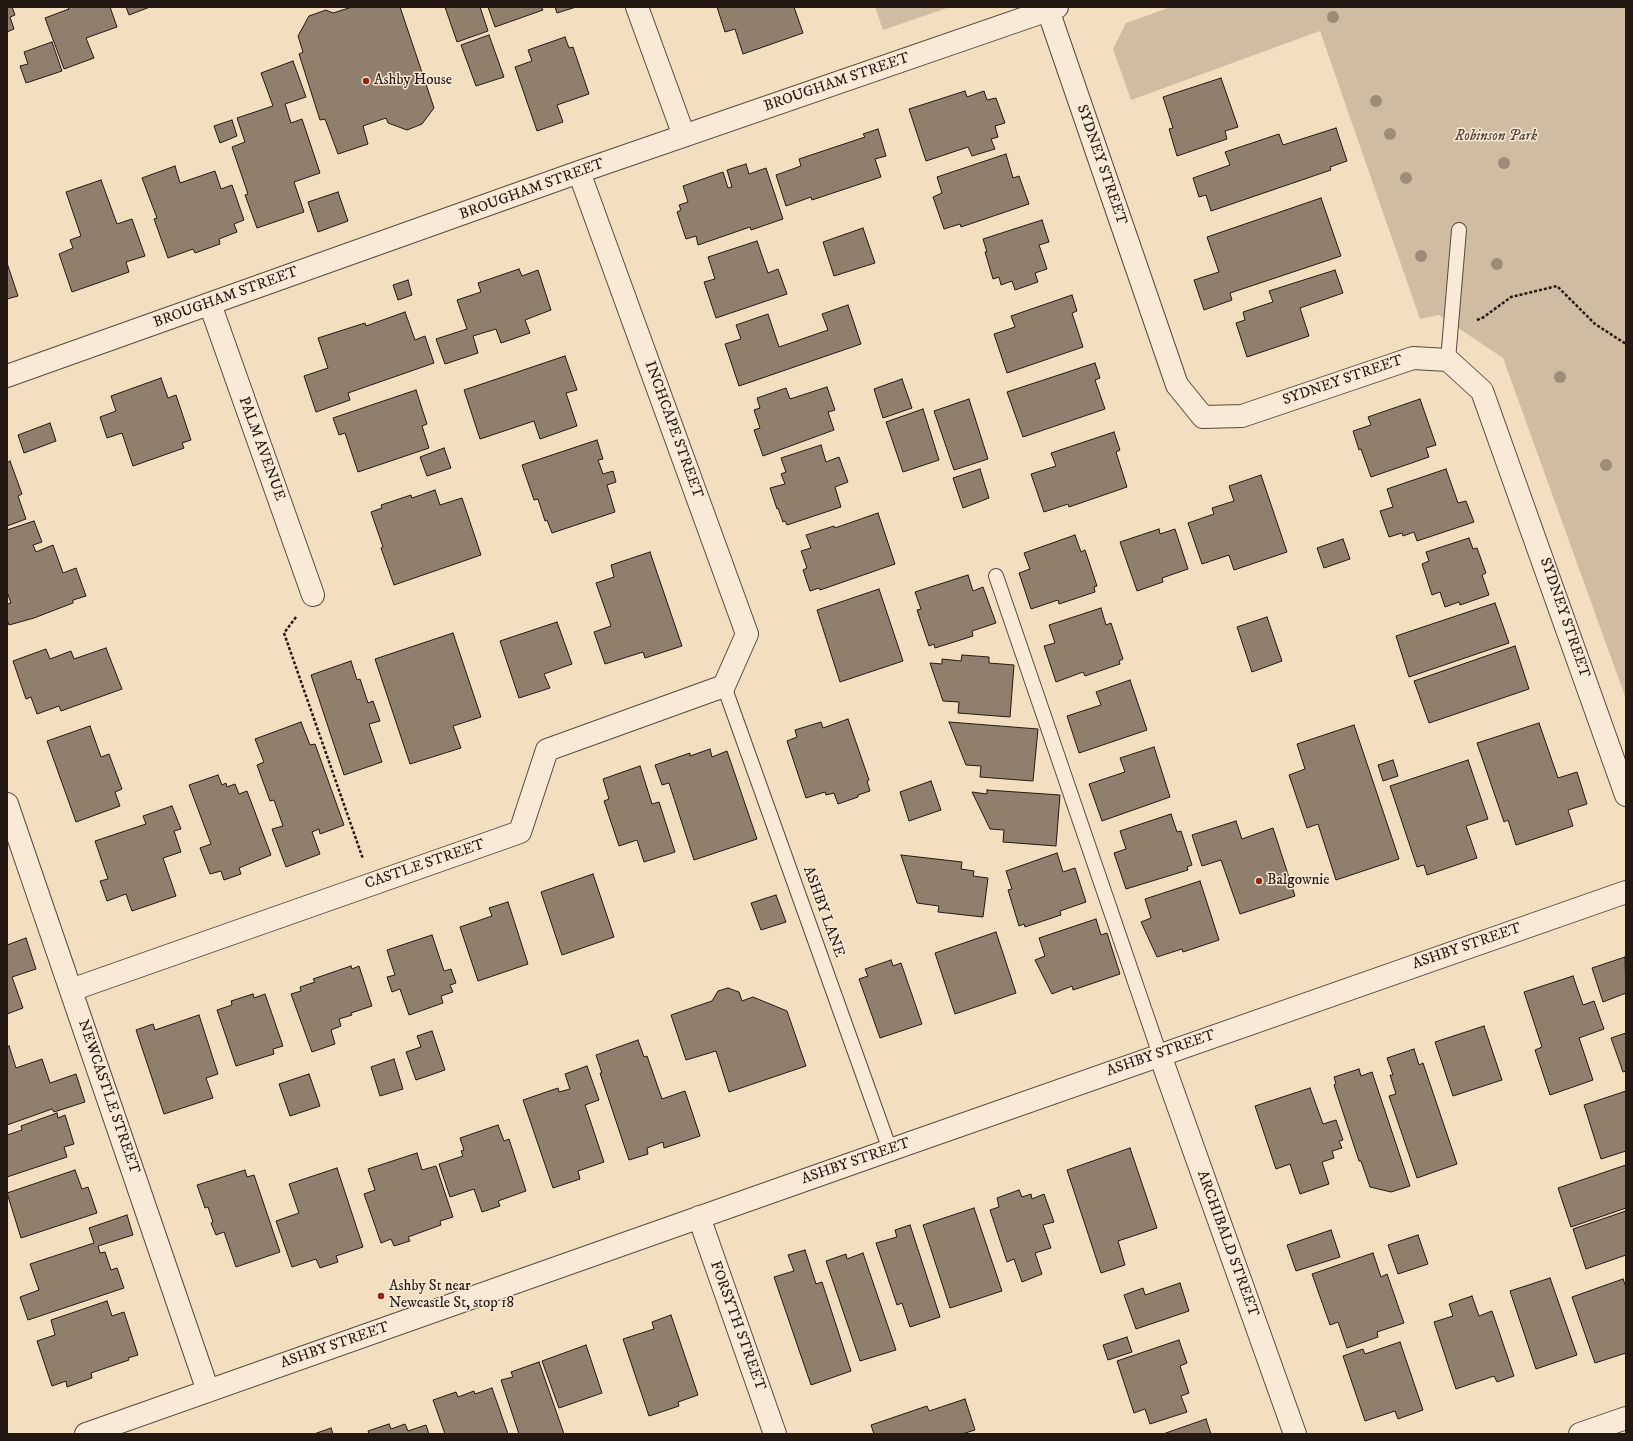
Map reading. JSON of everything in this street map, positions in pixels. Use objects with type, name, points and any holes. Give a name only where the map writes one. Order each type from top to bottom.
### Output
[{"type":"street","points":[[637,7],[684,136]]},
{"type":"street","name":"BROUGHAM STREET","points":[[7,376],[579,172],[1053,9]]},
{"type":"street","name":"SYDNEY STREET","points":[[1053,9],[1177,385],[1203,417],[1242,416],[1413,358],[1448,360],[1482,391],[1626,795]]},
{"type":"street","name":"INCHCAPE STREET","points":[[579,172],[747,634],[724,686]]},
{"type":"street","name":"PALM AVENUE","points":[[210,304],[313,595]]},
{"type":"street","name":"CASTLE STREET","points":[[71,990],[520,832],[547,750],[724,686]]},
{"type":"street","name":"NEWCASTLE STREET","points":[[7,804],[208,1391]]},
{"type":"street","name":"ASHBY STREET","points":[[86,1434],[1626,892]]},
{"type":"street","name":"ARCHIBALD STREET","points":[[1160,1055],[1295,1434]]},
{"type":"street","name":"FORSYTH STREET","points":[[699,1217],[775,1434]]},
{"type":"street","points":[[1580,1434],[1626,1418]]},
{"type":"lane","points":[[1448,360],[1459,230]]},
{"type":"lane","points":[[996,576],[1160,1055]]},
{"type":"lane","name":"ASHBY LANE","points":[[724,686],[890,1150]]},
{"type":"path","points":[[1450,330],[1484,317],[1511,297],[1557,286],[1595,324],[1626,344]]},
{"type":"path","points":[[298,614],[284,633],[364,863]]},
{"type":"green space","points":[[875,7],[950,7],[883,30]]},
{"type":"green space","name":"Robinson Park","points":[[1171,7],[1626,7],[1626,699],[1503,358],[1439,315],[1420,319],[1320,31],[1131,100],[1113,49],[1126,23]]},
{"type":"building","points":[[7,7],[12,7],[15,15],[10,17],[14,29],[7,32]]},
{"type":"building","points":[[67,7],[110,7],[117,27],[86,38],[94,58],[64,69],[45,18],[69,9]]},
{"type":"building","points":[[126,7],[150,7],[129,15]]},
{"type":"building","name":"Ashby House","points":[[352,7],[400,7],[434,108],[422,124],[407,130],[388,123],[386,118],[363,126],[368,144],[338,154],[325,119],[320,120],[299,54],[303,52],[298,36],[309,16],[326,10],[333,13]]},
{"type":"building","points":[[445,7],[480,7],[488,31],[457,42]]},
{"type":"building","points":[[488,7],[541,7],[543,10],[495,27]]},
{"type":"building","points":[[555,7],[576,7],[557,13]]},
{"type":"building","points":[[717,7],[794,7],[803,33],[743,54],[735,29],[725,32]]},
{"type":"building","points":[[489,35],[504,77],[476,86],[461,45]]},
{"type":"building","points":[[565,37],[569,48],[573,47],[589,94],[557,105],[563,122],[537,131],[515,67],[532,61],[528,50]]},
{"type":"building","points":[[52,42],[62,71],[26,83],[20,66],[28,64],[24,52]]},
{"type":"building","points":[[293,61],[306,97],[285,104],[291,123],[302,119],[320,173],[294,182],[304,212],[257,228],[245,195],[248,194],[232,147],[245,142],[237,118],[273,106],[261,73]]},
{"type":"building","points":[[1221,78],[1238,127],[1225,131],[1227,139],[1177,156],[1169,129],[1173,128],[1163,97]]},
{"type":"building","points":[[965,91],[967,97],[984,91],[987,100],[996,98],[1005,123],[995,126],[998,137],[991,139],[995,149],[972,156],[968,147],[926,161],[909,109]]},
{"type":"building","points":[[232,120],[237,136],[220,143],[214,126]]},
{"type":"building","points":[[1336,128],[1347,161],[1330,167],[1331,170],[1211,211],[1206,195],[1199,197],[1193,178],[1230,165],[1225,152],[1279,134],[1283,145]]},
{"type":"building","points":[[878,129],[886,156],[875,159],[881,177],[812,200],[811,197],[786,206],[776,175],[801,166],[799,159],[865,137],[863,134]]},
{"type":"building","points":[[1006,154],[1013,178],[1019,176],[1029,204],[961,227],[960,224],[944,229],[933,197],[942,193],[937,177]]},
{"type":"building","points":[[746,164],[749,174],[766,168],[783,219],[751,230],[750,227],[698,245],[696,236],[686,239],[677,212],[681,210],[679,205],[688,202],[683,186],[723,172],[728,188],[732,187],[727,170]]},
{"type":"building","points":[[175,166],[180,183],[215,171],[221,189],[232,185],[244,220],[234,224],[237,232],[219,239],[220,244],[195,253],[193,249],[168,258],[154,219],[157,218],[142,178]]},
{"type":"building","points":[[101,180],[117,224],[132,219],[145,256],[126,262],[129,272],[72,292],[59,254],[73,248],[70,240],[81,236],[66,192]]},
{"type":"building","points":[[338,192],[348,221],[318,232],[308,202]]},
{"type":"building","points":[[1321,198],[1341,256],[1230,293],[1232,300],[1204,310],[1194,280],[1219,272],[1207,237]]},
{"type":"building","points":[[1042,220],[1049,242],[1039,245],[1047,269],[1035,273],[1038,282],[1015,290],[1012,281],[1001,285],[999,277],[993,279],[985,252],[987,252],[983,239]]},
{"type":"building","points":[[863,228],[875,263],[834,276],[823,242]]},
{"type":"building","points":[[757,241],[768,273],[778,269],[787,294],[716,318],[704,282],[715,279],[708,257]]},
{"type":"building","points":[[7,263],[18,296],[7,299]]},
{"type":"building","points":[[519,269],[522,276],[538,270],[551,310],[525,320],[530,333],[501,343],[496,329],[473,336],[478,353],[445,364],[436,339],[467,329],[457,300],[481,292],[478,283]]},
{"type":"building","points":[[1335,270],[1343,293],[1300,308],[1309,336],[1247,357],[1236,323],[1245,320],[1243,312],[1273,302],[1269,291]]},
{"type":"building","points":[[408,280],[412,295],[398,300],[393,285]]},
{"type":"building","points":[[1072,295],[1077,311],[1072,313],[1083,347],[1007,373],[994,334],[1015,327],[1011,316]]},
{"type":"building","points":[[848,305],[861,344],[739,386],[725,344],[741,339],[736,325],[768,314],[779,347],[828,330],[822,314]]},
{"type":"building","points":[[405,312],[415,340],[425,336],[434,363],[348,393],[350,400],[316,412],[304,376],[328,368],[318,338],[365,323],[366,326]]},
{"type":"building","points":[[565,356],[577,390],[566,393],[577,426],[540,439],[534,421],[480,439],[464,390]]},
{"type":"building","points":[[1095,363],[1100,378],[1095,380],[1105,409],[1023,437],[1007,392]]},
{"type":"building","points":[[161,378],[168,398],[176,395],[191,440],[182,443],[184,448],[133,466],[122,433],[107,438],[100,417],[116,411],[111,396]]},
{"type":"building","points":[[902,379],[912,408],[883,418],[874,389]]},
{"type":"building","points":[[827,387],[835,410],[828,412],[834,430],[763,456],[754,430],[760,428],[754,410],[760,408],[757,398],[786,388],[790,399]]},
{"type":"building","points":[[416,390],[427,424],[422,426],[429,448],[358,472],[345,433],[339,435],[333,418]]},
{"type":"building","points":[[969,399],[988,459],[954,470],[934,411]]},
{"type":"building","points":[[1420,399],[1436,445],[1426,448],[1429,457],[1371,477],[1361,449],[1359,450],[1353,431],[1371,425],[1368,417]]},
{"type":"building","points":[[923,409],[939,460],[903,472],[886,422]]},
{"type":"building","points":[[50,423],[56,441],[24,453],[18,435]]},
{"type":"building","points":[[1114,432],[1120,450],[1116,452],[1127,487],[1069,507],[1068,504],[1044,512],[1031,474],[1056,466],[1051,453]]},
{"type":"building","points":[[597,440],[603,459],[598,460],[603,474],[613,471],[616,482],[607,485],[615,512],[552,533],[547,520],[545,521],[538,499],[534,500],[522,465]]},
{"type":"building","points":[[821,445],[826,462],[839,457],[848,482],[835,487],[841,507],[787,525],[785,521],[783,522],[778,508],[777,509],[770,488],[785,484],[781,474],[786,472],[781,458]]},
{"type":"building","points":[[444,448],[451,468],[427,476],[420,457]]},
{"type":"building","points":[[10,461],[22,494],[18,496],[26,519],[7,526],[7,463]]},
{"type":"building","points":[[980,469],[989,498],[963,508],[953,478]]},
{"type":"building","points":[[1446,469],[1458,503],[1466,501],[1474,522],[1417,541],[1414,532],[1403,536],[1402,533],[1389,537],[1380,511],[1393,507],[1387,489]]},
{"type":"building","points":[[1261,475],[1287,552],[1234,570],[1229,555],[1202,564],[1188,523],[1214,514],[1212,508],[1234,501],[1229,486]]},
{"type":"building","points":[[435,490],[440,505],[462,498],[481,555],[394,585],[381,548],[383,547],[371,512],[382,508],[381,505],[411,495],[412,498]]},
{"type":"building","points":[[878,513],[895,564],[820,590],[819,588],[810,591],[803,570],[807,568],[801,551],[811,548],[806,535],[834,526],[835,528]]},
{"type":"building","points":[[34,521],[42,542],[33,545],[36,552],[53,545],[63,573],[76,568],[86,596],[73,600],[73,603],[34,618],[9,625],[7,620],[7,604],[11,603],[7,592],[7,530]]},
{"type":"building","points":[[1159,529],[1160,534],[1175,529],[1188,569],[1162,578],[1163,582],[1137,591],[1120,542]]},
{"type":"building","points":[[1075,535],[1081,552],[1085,550],[1097,586],[1094,587],[1095,592],[1059,604],[1058,600],[1031,609],[1019,573],[1030,569],[1024,553]]},
{"type":"building","points":[[1469,538],[1473,549],[1477,548],[1486,573],[1482,575],[1489,595],[1460,605],[1459,602],[1445,607],[1440,592],[1432,595],[1422,564],[1429,561],[1426,552]]},
{"type":"building","points":[[1343,539],[1350,559],[1324,568],[1317,548]]},
{"type":"building","points":[[650,552],[682,646],[645,658],[643,652],[605,664],[594,632],[611,626],[596,583],[614,577],[611,565]]},
{"type":"building","points":[[968,575],[973,591],[983,587],[996,623],[972,631],[973,636],[935,648],[934,644],[929,646],[917,610],[921,609],[915,592]]},
{"type":"building","points":[[879,589],[903,661],[840,682],[817,610]]},
{"type":"building","points":[[1495,603],[1509,643],[1409,677],[1396,636]]},
{"type":"building","points":[[1101,608],[1106,625],[1111,623],[1123,659],[1119,661],[1120,664],[1085,676],[1083,672],[1056,682],[1044,646],[1055,643],[1049,625]]},
{"type":"building","points":[[1267,617],[1282,661],[1252,672],[1237,627]]},
{"type":"building","points":[[557,622],[572,664],[544,674],[550,688],[519,698],[500,641]]},
{"type":"building","points":[[453,633],[481,717],[453,726],[461,748],[410,764],[375,659]]},
{"type":"building","points":[[1515,646],[1529,689],[1429,723],[1414,681]]},
{"type":"building","points":[[106,648],[122,689],[61,711],[59,706],[37,714],[31,697],[26,699],[13,661],[46,649],[50,659],[71,651],[74,659]]},
{"type":"building","points":[[962,655],[989,657],[989,663],[1014,665],[1010,717],[958,713],[959,702],[943,701],[930,663],[942,664],[942,659],[961,661]]},
{"type":"building","points":[[351,661],[357,680],[360,679],[368,703],[373,701],[380,721],[369,724],[382,762],[344,775],[311,675]]},
{"type":"building","points":[[1130,680],[1147,730],[1079,753],[1067,716],[1101,705],[1096,692]]},
{"type":"building","points":[[848,719],[869,780],[867,781],[870,791],[838,804],[834,793],[826,795],[825,792],[806,798],[787,741],[797,737],[795,730],[821,722],[823,728]]},
{"type":"building","points":[[301,722],[310,745],[315,744],[344,825],[320,834],[319,829],[312,832],[320,854],[286,867],[272,829],[283,826],[274,800],[270,801],[257,765],[264,762],[255,739]]},
{"type":"building","points":[[949,722],[1038,729],[1033,781],[980,777],[981,766],[966,765]]},
{"type":"building","points":[[1539,723],[1558,778],[1577,772],[1587,804],[1568,810],[1573,826],[1516,845],[1508,820],[1504,822],[1477,743]]},
{"type":"building","points":[[1354,725],[1399,859],[1336,880],[1318,824],[1307,828],[1289,775],[1305,769],[1297,744]]},
{"type":"building","points":[[90,726],[101,757],[109,754],[122,789],[115,792],[120,806],[76,822],[47,741]]},
{"type":"building","points":[[1154,747],[1170,797],[1102,821],[1089,784],[1125,772],[1120,758]]},
{"type":"building","points":[[710,749],[712,757],[727,751],[757,839],[694,860],[669,783],[662,785],[655,765],[690,753],[690,756]]},
{"type":"building","points":[[1393,760],[1398,776],[1383,781],[1378,765]]},
{"type":"building","points":[[1468,760],[1488,819],[1466,826],[1477,858],[1427,875],[1424,865],[1417,867],[1390,786]]},
{"type":"building","points":[[640,766],[652,804],[659,802],[675,852],[644,862],[637,840],[619,846],[604,801],[609,799],[603,779]]},
{"type":"building","points":[[218,775],[222,785],[226,783],[227,787],[235,784],[239,794],[247,791],[271,855],[239,868],[241,874],[224,880],[221,871],[210,874],[200,848],[211,844],[189,785]]},
{"type":"building","points":[[931,781],[941,810],[909,821],[900,792]]},
{"type":"building","points":[[987,790],[1060,795],[1056,846],[1003,842],[1004,830],[990,829],[972,792],[987,794]]},
{"type":"building","points":[[172,806],[181,829],[174,831],[181,852],[163,858],[176,896],[132,911],[126,894],[107,901],[100,881],[108,879],[95,841],[146,824],[143,816]]},
{"type":"building","points":[[1171,814],[1177,832],[1181,831],[1192,865],[1187,867],[1188,870],[1126,889],[1114,853],[1126,849],[1120,831]]},
{"type":"building","name":"Balgownie","points":[[1236,821],[1242,839],[1273,828],[1295,896],[1240,914],[1221,860],[1202,866],[1192,835]]},
{"type":"building","points":[[1057,853],[1063,872],[1075,868],[1086,902],[1060,911],[1061,915],[1025,927],[1024,924],[1019,926],[1008,890],[1012,889],[1006,871]]},
{"type":"building","points":[[901,855],[962,862],[961,869],[974,871],[973,876],[988,878],[983,917],[938,912],[939,906],[917,903]]},
{"type":"building","points":[[593,874],[614,937],[562,955],[541,892]]},
{"type":"building","points":[[1200,881],[1219,940],[1183,952],[1182,949],[1157,957],[1141,922],[1151,918],[1145,899]]},
{"type":"building","points":[[776,895],[786,922],[761,930],[751,903]]},
{"type":"building","points":[[508,902],[528,964],[478,981],[460,927],[492,916],[489,908]]},
{"type":"building","points":[[1096,919],[1101,935],[1107,933],[1120,974],[1073,990],[1072,986],[1052,994],[1035,960],[1045,956],[1039,938]]},
{"type":"building","points":[[996,932],[1016,993],[955,1014],[935,953]]},
{"type":"building","points":[[432,935],[444,971],[451,969],[456,983],[450,985],[453,992],[441,996],[443,1003],[409,1015],[400,989],[392,992],[387,977],[395,975],[387,950]]},
{"type":"building","points":[[26,938],[36,969],[12,977],[23,1008],[7,1014],[7,945]]},
{"type":"building","points":[[1625,957],[1626,993],[1603,1002],[1592,968]]},
{"type":"building","points":[[891,960],[893,966],[901,963],[922,1024],[880,1038],[859,979],[868,976],[865,969]]},
{"type":"building","points":[[351,966],[352,969],[359,966],[372,1006],[339,1019],[341,1026],[331,1030],[335,1044],[312,1052],[291,994],[301,991],[300,987],[315,982],[313,979]]},
{"type":"building","points":[[1573,976],[1583,1005],[1594,1001],[1604,1029],[1579,1038],[1593,1080],[1550,1095],[1535,1050],[1542,1047],[1524,992]]},
{"type":"building","points":[[728,988],[739,992],[742,1001],[753,997],[787,1011],[806,1066],[729,1092],[716,1051],[686,1060],[671,1015],[712,1001],[718,991]]},
{"type":"building","points":[[253,994],[254,998],[265,994],[283,1046],[273,1049],[274,1054],[236,1066],[217,1010],[232,1005],[231,1001]]},
{"type":"building","points":[[199,1015],[218,1074],[206,1078],[213,1098],[164,1114],[136,1030],[153,1024],[155,1030]]},
{"type":"building","points":[[1484,1026],[1502,1080],[1453,1096],[1435,1042]]},
{"type":"building","points":[[432,1031],[445,1070],[416,1080],[406,1052],[421,1047],[417,1036]]},
{"type":"building","points":[[1626,1033],[1626,1071],[1623,1072],[1611,1038]]},
{"type":"building","points":[[638,1040],[644,1057],[647,1056],[662,1099],[685,1091],[700,1136],[664,1148],[663,1142],[647,1148],[648,1154],[629,1160],[600,1073],[602,1073],[596,1055]]},
{"type":"building","points":[[9,1046],[16,1068],[42,1059],[50,1083],[76,1074],[85,1102],[54,1112],[52,1109],[7,1125],[7,1047]]},
{"type":"building","points":[[1414,1049],[1419,1065],[1423,1063],[1457,1164],[1417,1178],[1389,1096],[1396,1094],[1390,1075],[1393,1075],[1387,1058]]},
{"type":"building","points":[[394,1059],[403,1089],[380,1096],[371,1067]]},
{"type":"building","points":[[587,1066],[599,1100],[585,1105],[604,1162],[578,1171],[580,1179],[553,1188],[523,1100],[558,1088],[559,1092],[570,1089],[565,1074]]},
{"type":"building","points":[[1359,1069],[1361,1076],[1372,1072],[1410,1186],[1391,1192],[1370,1187],[1361,1161],[1359,1161],[1334,1085],[1336,1084],[1334,1077]]},
{"type":"building","points":[[309,1074],[320,1106],[290,1116],[279,1084]]},
{"type":"building","points":[[1310,1088],[1323,1124],[1336,1120],[1343,1140],[1339,1141],[1342,1148],[1332,1151],[1334,1158],[1322,1162],[1329,1184],[1300,1194],[1290,1164],[1276,1169],[1255,1106]]},
{"type":"building","points":[[1626,1091],[1626,1151],[1601,1159],[1584,1105]]},
{"type":"building","points":[[57,1113],[58,1118],[65,1115],[74,1144],[64,1147],[67,1157],[7,1177],[7,1135],[22,1130],[21,1126]]},
{"type":"building","points":[[498,1125],[504,1141],[509,1139],[526,1191],[498,1201],[500,1206],[482,1212],[474,1189],[450,1197],[439,1164],[463,1156],[461,1151],[464,1150],[460,1138]]},
{"type":"building","points":[[1130,1148],[1157,1228],[1118,1241],[1125,1265],[1101,1273],[1067,1170]]},
{"type":"building","points":[[417,1153],[422,1170],[436,1166],[453,1217],[440,1221],[441,1225],[408,1237],[410,1241],[394,1246],[391,1239],[381,1243],[364,1194],[375,1190],[368,1169]]},
{"type":"building","points":[[1626,1165],[1626,1208],[1571,1227],[1558,1188]]},
{"type":"building","points":[[337,1168],[363,1247],[336,1256],[338,1262],[320,1268],[316,1259],[292,1267],[276,1221],[299,1213],[289,1184]]},
{"type":"building","points":[[75,1170],[82,1189],[88,1187],[97,1213],[21,1238],[7,1193]]},
{"type":"building","points":[[245,1170],[247,1177],[254,1175],[280,1252],[236,1267],[224,1232],[216,1235],[211,1223],[213,1222],[208,1207],[205,1208],[197,1185]]},
{"type":"building","points":[[1019,1190],[1022,1197],[1031,1194],[1032,1199],[1044,1194],[1054,1222],[1043,1225],[1051,1248],[1035,1253],[1042,1274],[1022,1282],[1014,1259],[1007,1262],[990,1210],[999,1207],[997,1198]]},
{"type":"building","points":[[974,1208],[1002,1291],[950,1308],[923,1225]]},
{"type":"building","points":[[1626,1211],[1626,1255],[1586,1269],[1573,1229]]},
{"type":"building","points":[[127,1215],[133,1235],[98,1246],[100,1253],[105,1252],[111,1270],[117,1268],[124,1288],[28,1320],[20,1297],[39,1290],[30,1264],[94,1243],[89,1228]]},
{"type":"building","points":[[910,1225],[940,1317],[910,1327],[902,1303],[897,1305],[876,1243],[897,1237],[895,1230]]},
{"type":"building","points":[[1331,1230],[1340,1257],[1296,1271],[1287,1245]]},
{"type":"building","points":[[1418,1235],[1428,1264],[1398,1274],[1388,1245]]},
{"type":"building","points":[[805,1250],[816,1284],[822,1282],[851,1371],[811,1385],[774,1277],[794,1271],[788,1255]]},
{"type":"building","points":[[863,1253],[896,1350],[860,1361],[826,1261],[846,1254],[847,1259]]},
{"type":"building","points":[[1373,1253],[1381,1277],[1387,1274],[1404,1323],[1377,1332],[1378,1337],[1347,1348],[1338,1322],[1330,1325],[1312,1274]]},
{"type":"building","points":[[1550,1278],[1577,1355],[1536,1369],[1510,1291]]},
{"type":"building","points":[[1623,1279],[1626,1287],[1626,1353],[1595,1363],[1572,1297]]},
{"type":"building","points":[[1180,1283],[1189,1311],[1136,1329],[1124,1295],[1143,1288],[1145,1295]]},
{"type":"building","points":[[1472,1296],[1479,1316],[1492,1311],[1514,1376],[1497,1382],[1494,1376],[1456,1389],[1434,1322],[1453,1316],[1449,1304]]},
{"type":"building","points":[[107,1301],[112,1316],[124,1312],[138,1355],[128,1358],[129,1360],[91,1373],[92,1378],[67,1387],[66,1381],[52,1386],[37,1341],[55,1335],[51,1320]]},
{"type":"building","points":[[671,1315],[698,1395],[678,1402],[679,1406],[649,1416],[623,1339],[654,1329],[652,1322]]},
{"type":"building","points":[[1127,1337],[1132,1352],[1108,1360],[1103,1345]]},
{"type":"building","points":[[1179,1340],[1187,1363],[1180,1366],[1189,1393],[1181,1396],[1187,1412],[1150,1424],[1145,1409],[1134,1413],[1117,1361]]},
{"type":"building","points":[[1400,1342],[1423,1410],[1398,1419],[1395,1411],[1365,1421],[1343,1356],[1363,1349],[1365,1354]]},
{"type":"building","points":[[586,1345],[602,1393],[559,1408],[542,1361]]},
{"type":"building","points":[[539,1362],[564,1434],[519,1434],[501,1380],[513,1377],[511,1372]]},
{"type":"building","points":[[492,1388],[508,1434],[445,1434],[433,1400],[456,1392],[458,1397],[474,1391],[475,1394]]},
{"type":"building","points":[[965,1399],[975,1430],[962,1434],[874,1434],[871,1425],[927,1406],[929,1411]]},
{"type":"building","points":[[1206,1419],[1211,1434],[1163,1434]]},
{"type":"building","points":[[389,1424],[391,1429],[405,1424],[408,1431],[426,1425],[429,1434],[369,1434],[368,1431]]},
{"type":"building","points":[[331,1428],[333,1434],[314,1434]]},
{"type":"place","name":"Ashby House","points":[[366,81]]},
{"type":"place","name":"Balgownie","points":[[1259,881]]},
{"type":"place","name":"Ashby St near Newcastle St, stop 18","points":[[381,1296]]}]
